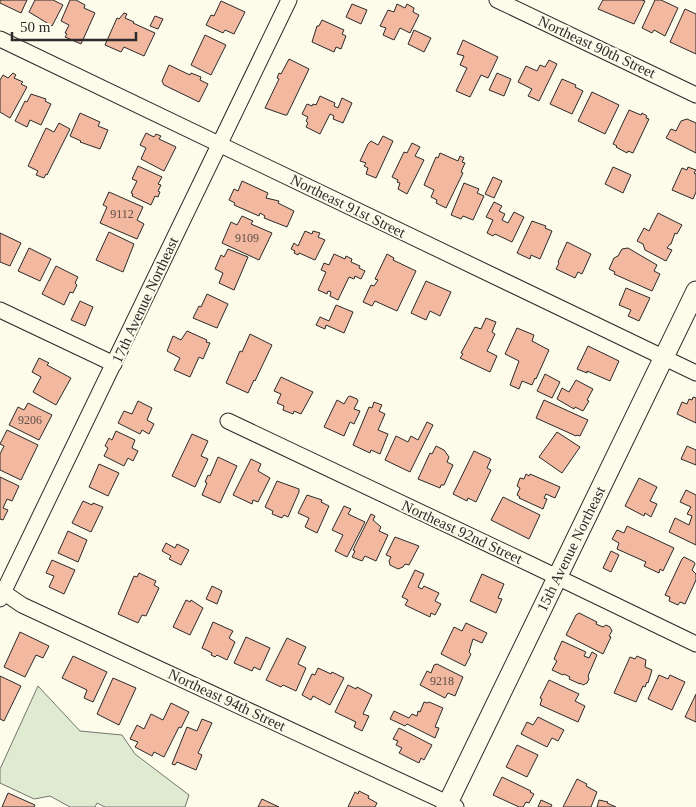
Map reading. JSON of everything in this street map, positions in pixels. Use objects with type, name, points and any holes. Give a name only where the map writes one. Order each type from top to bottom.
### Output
[{"type":"street","name":"17th Avenue Northeast","points":[[1,594],[289,0]]},
{"type":"street","name":"Northeast 90th Street","points":[[497,0],[696,94]]},
{"type":"street","name":"Northeast 91st Street","points":[[0,39],[696,373]]},
{"type":"street","name":"15th Avenue Northeast","points":[[450,806],[696,290]]},
{"type":"street","points":[[0,310],[114,364]]},
{"type":"street","name":"Northeast 92nd Street","points":[[228,421],[696,644]]},
{"type":"street","name":"Northeast 94th Street","points":[[1,594],[450,806]]},
{"type":"green space","points":[[38,686],[80,731],[122,735],[135,754],[189,795],[185,807],[105,807],[97,803],[95,807],[70,807],[50,796],[34,799],[0,783],[0,769]]},
{"type":"building","points":[[0,0],[27,0],[21,13],[0,3]]},
{"type":"building","points":[[35,0],[53,0],[63,5],[52,26],[29,12]]},
{"type":"building","points":[[70,0],[76,0],[85,5],[84,8],[95,13],[81,44],[65,37],[69,25],[61,21]]},
{"type":"building","points":[[603,0],[645,1],[634,24],[598,9]]},
{"type":"building","points":[[655,0],[661,0],[678,8],[665,36],[654,30],[652,33],[642,28]]},
{"type":"building","points":[[221,1],[245,12],[234,34],[225,30],[223,33],[206,25],[211,15],[214,16]]},
{"type":"building","points":[[352,4],[367,10],[361,24],[346,17]]},
{"type":"building","points":[[397,4],[405,8],[407,4],[414,8],[413,12],[419,15],[410,33],[400,28],[394,40],[383,35],[386,28],[380,26],[388,10],[394,12]]},
{"type":"building","points":[[685,9],[696,14],[696,54],[670,42]]},
{"type":"building","points":[[124,13],[127,14],[125,18],[155,33],[144,56],[124,47],[121,52],[105,45],[117,18],[119,19]]},
{"type":"building","points":[[155,16],[163,19],[158,29],[150,26]]},
{"type":"building","points":[[322,20],[344,30],[342,34],[346,36],[341,49],[336,47],[334,52],[312,42],[317,26],[319,26]]},
{"type":"building","points":[[414,30],[431,38],[424,52],[408,44]]},
{"type":"building","points":[[205,35],[226,45],[211,75],[191,65]]},
{"type":"building","points":[[463,40],[498,57],[488,78],[481,75],[470,97],[456,91],[467,68],[460,65],[464,56],[457,54]]},
{"type":"building","points":[[289,59],[309,69],[287,115],[285,115],[265,108],[279,79],[277,78],[279,73],[281,74]]},
{"type":"building","points":[[549,60],[557,64],[539,101],[528,96],[532,89],[518,82],[526,66],[537,71],[540,65],[545,67]]},
{"type":"building","points":[[169,65],[190,75],[191,73],[201,77],[200,80],[208,84],[199,102],[164,85],[162,81]]},
{"type":"building","points":[[13,73],[16,75],[14,78],[23,82],[21,84],[27,87],[10,118],[0,112],[0,80],[3,75],[8,78]]},
{"type":"building","points":[[497,73],[511,79],[504,96],[489,90]]},
{"type":"building","points":[[562,79],[576,85],[575,87],[583,91],[572,114],[550,104]]},
{"type":"building","points":[[592,92],[619,105],[605,134],[578,121]]},
{"type":"building","points":[[31,94],[46,99],[45,101],[51,104],[41,125],[30,120],[27,127],[15,121],[25,101],[27,102]]},
{"type":"building","points":[[320,96],[335,103],[334,106],[338,108],[342,98],[352,103],[343,123],[333,119],[334,116],[330,114],[320,134],[306,127],[308,117],[302,114],[307,104],[316,105]]},
{"type":"building","points":[[629,110],[641,115],[642,113],[649,119],[633,153],[628,151],[627,153],[613,144]]},
{"type":"building","points":[[80,113],[100,122],[98,126],[108,130],[100,149],[80,142],[70,136]]},
{"type":"building","points":[[687,119],[696,123],[696,153],[666,138],[671,129],[676,131],[681,121]]},
{"type":"building","points":[[59,123],[70,129],[44,178],[36,175],[38,171],[28,166],[46,128],[54,132]]},
{"type":"building","points":[[146,133],[154,137],[156,134],[161,136],[159,139],[176,147],[164,171],[141,159],[146,148],[140,145]]},
{"type":"building","points":[[383,136],[393,141],[376,178],[366,174],[368,168],[364,166],[366,163],[360,161],[368,144],[371,141],[378,145]]},
{"type":"building","points":[[412,143],[420,147],[415,156],[424,160],[407,194],[398,189],[400,183],[392,177],[404,152],[407,153]]},
{"type":"building","points":[[440,153],[458,161],[460,156],[464,158],[462,162],[465,163],[461,172],[463,173],[446,208],[436,203],[437,200],[431,197],[434,190],[424,185],[436,157],[438,158]]},
{"type":"building","points":[[138,166],[162,177],[158,184],[161,185],[158,191],[160,192],[158,197],[155,196],[151,205],[132,196],[133,194],[131,193],[137,181],[132,179]]},
{"type":"building","points":[[613,167],[631,175],[623,193],[605,184]]},
{"type":"building","points":[[688,167],[696,170],[694,173],[696,174],[696,192],[693,199],[672,190],[682,168],[687,170]]},
{"type":"building","points":[[493,177],[502,181],[494,198],[485,194]]},
{"type":"building","points":[[242,181],[268,193],[266,198],[279,201],[278,203],[294,211],[287,227],[264,218],[265,216],[260,213],[259,216],[234,205],[235,203],[229,200],[234,189],[238,191]]},
{"type":"building","points":[[464,183],[479,189],[477,193],[484,196],[473,220],[463,216],[461,219],[451,215]]},
{"type":"building","points":[[109,192],[143,207],[137,220],[144,224],[137,239],[100,223],[107,207],[103,205]]},
{"type":"building","points":[[494,202],[502,206],[499,211],[505,214],[502,220],[508,223],[514,212],[524,217],[512,242],[495,234],[493,236],[487,233],[493,220],[486,217]]},
{"type":"building","points":[[658,213],[682,225],[667,248],[672,250],[666,261],[645,250],[643,244],[637,241],[644,228],[649,231]]},
{"type":"building","points":[[242,216],[253,221],[251,224],[272,233],[259,260],[222,243],[231,222],[237,225]]},
{"type":"building","points":[[532,221],[546,226],[545,228],[552,231],[540,259],[531,255],[530,259],[517,253]]},
{"type":"building","points":[[305,231],[312,234],[313,231],[320,233],[318,237],[325,240],[315,260],[299,253],[298,255],[291,249],[294,243],[298,246]]},
{"type":"building","points":[[109,232],[134,244],[123,272],[96,260]]},
{"type":"building","points":[[0,233],[21,243],[10,266],[0,262]]},
{"type":"building","points":[[567,242],[591,254],[582,274],[578,272],[575,278],[556,269]]},
{"type":"building","points":[[29,248],[51,259],[40,281],[18,271]]},
{"type":"building","points":[[628,248],[657,265],[654,271],[660,274],[652,291],[614,274],[615,272],[609,269],[614,258],[618,256],[622,249]]},
{"type":"building","points":[[228,249],[248,257],[234,290],[219,283],[223,273],[215,269],[221,255],[224,257]]},
{"type":"building","points":[[334,254],[345,259],[346,256],[352,259],[351,262],[360,266],[359,268],[365,271],[361,279],[355,276],[354,279],[349,277],[338,300],[330,296],[331,292],[328,291],[327,294],[318,290],[326,272],[321,270],[324,263],[329,265]]},
{"type":"building","points":[[387,254],[394,258],[393,260],[416,271],[397,311],[375,301],[372,306],[363,302],[371,285],[374,286],[378,280],[375,279]]},
{"type":"building","points":[[56,266],[78,277],[73,293],[70,292],[64,305],[42,294]]},
{"type":"building","points":[[426,281],[451,292],[440,316],[430,311],[426,320],[411,313]]},
{"type":"building","points":[[626,288],[650,298],[639,321],[628,316],[631,310],[619,305]]},
{"type":"building","points":[[207,294],[228,304],[217,328],[193,318]]},
{"type":"building","points":[[80,301],[93,307],[85,326],[71,320]]},
{"type":"building","points":[[336,305],[353,312],[344,333],[326,325],[325,329],[316,325],[320,317],[329,321]]},
{"type":"building","points":[[486,318],[496,322],[492,332],[495,334],[487,351],[497,356],[490,372],[460,358],[475,327],[481,329]]},
{"type":"building","points":[[517,328],[534,335],[532,341],[549,350],[532,385],[522,381],[519,389],[510,385],[519,361],[505,354]]},
{"type":"building","points":[[187,331],[210,343],[203,359],[199,357],[190,377],[174,370],[180,358],[167,351],[173,336],[181,340]]},
{"type":"building","points":[[250,334],[272,345],[248,393],[226,383],[240,351],[242,352]]},
{"type":"building","points":[[588,346],[619,361],[610,381],[587,371],[587,373],[577,369]]},
{"type":"building","points":[[39,358],[49,363],[47,365],[71,378],[56,405],[33,392],[41,377],[32,372]]},
{"type":"building","points":[[545,374],[560,382],[552,398],[537,391]]},
{"type":"building","points":[[281,377],[313,392],[301,414],[294,411],[293,414],[283,410],[284,406],[277,403],[281,394],[274,391]]},
{"type":"building","points":[[576,380],[593,389],[583,411],[575,407],[574,409],[557,399],[562,388],[569,392]]},
{"type":"building","points":[[350,396],[357,399],[358,401],[354,409],[360,411],[354,424],[350,422],[344,436],[324,427],[337,400],[344,404]]},
{"type":"building","points":[[693,397],[696,398],[696,423],[677,414],[682,402],[687,404],[689,399],[692,400]]},
{"type":"building","points":[[544,400],[588,420],[580,436],[576,436],[536,418]]},
{"type":"building","points":[[138,401],[152,408],[147,420],[154,424],[149,434],[142,430],[140,434],[118,423],[124,411],[132,414]]},
{"type":"building","points":[[374,402],[382,405],[379,411],[385,414],[378,430],[388,434],[380,454],[371,450],[370,453],[353,445],[369,407],[372,408]]},
{"type":"building","points":[[28,403],[52,415],[39,440],[9,425],[18,407],[24,410]]},
{"type":"building","points":[[427,422],[433,425],[410,472],[385,460],[396,436],[408,442],[411,436],[418,440]]},
{"type":"building","points":[[7,430],[38,445],[21,480],[0,470],[0,454],[4,446],[0,444]]},
{"type":"building","points":[[116,431],[135,440],[132,448],[138,451],[133,461],[128,458],[124,466],[104,456],[108,448],[105,446],[109,438],[112,440]]},
{"type":"building","points":[[557,432],[580,447],[562,473],[539,457]]},
{"type":"building","points":[[192,434],[208,441],[201,456],[208,459],[195,487],[172,476]]},
{"type":"building","points":[[436,446],[444,450],[449,457],[447,462],[453,465],[444,485],[441,485],[440,488],[418,479],[430,453],[432,454]]},
{"type":"building","points":[[687,446],[696,450],[696,465],[681,459]]},
{"type":"building","points":[[474,451],[491,459],[487,468],[491,470],[476,502],[468,498],[467,501],[453,494]]},
{"type":"building","points":[[218,457],[237,466],[220,503],[202,495],[207,483],[205,482],[208,475],[210,476]]},
{"type":"building","points":[[251,459],[261,464],[258,471],[270,478],[258,502],[253,500],[252,504],[233,495]]},
{"type":"building","points":[[99,464],[119,473],[108,496],[89,487]]},
{"type":"building","points":[[526,474],[560,487],[555,498],[546,494],[544,498],[547,499],[543,509],[519,498],[517,495],[520,488],[517,486],[520,478],[524,479]]},
{"type":"building","points":[[0,477],[19,486],[12,501],[7,499],[3,508],[8,510],[3,520],[0,519]]},
{"type":"building","points":[[639,478],[657,487],[650,501],[657,504],[651,517],[645,513],[644,516],[625,506]]},
{"type":"building","points":[[277,481],[299,489],[288,517],[284,515],[282,518],[272,514],[273,511],[265,507]]},
{"type":"building","points":[[686,490],[696,495],[696,545],[669,532],[675,518],[689,525],[692,516],[687,514],[691,507],[680,502]]},
{"type":"building","points":[[307,495],[322,500],[321,502],[329,506],[317,533],[305,527],[309,518],[298,513]]},
{"type":"building","points":[[503,497],[540,515],[529,539],[491,520]]},
{"type":"building","points":[[83,501],[103,507],[91,532],[72,523]]},
{"type":"building","points":[[344,506],[351,509],[348,514],[365,522],[347,557],[335,551],[343,535],[332,530]]},
{"type":"building","points":[[371,514],[375,516],[373,520],[381,527],[379,531],[388,535],[376,561],[365,556],[362,561],[352,557],[355,551],[353,550]]},
{"type":"building","points":[[627,526],[674,548],[663,571],[660,569],[659,573],[644,566],[646,562],[617,549],[619,543],[612,539],[617,530],[624,533]]},
{"type":"building","points":[[68,531],[87,540],[78,562],[58,553]]},
{"type":"building","points":[[395,537],[419,546],[409,565],[405,564],[398,569],[390,565],[391,557],[386,555]]},
{"type":"building","points":[[166,543],[175,548],[177,544],[189,550],[181,565],[169,559],[171,556],[162,551]]},
{"type":"building","points":[[611,551],[619,555],[611,572],[603,568]]},
{"type":"building","points":[[684,557],[694,562],[692,570],[696,574],[696,580],[685,604],[680,602],[678,605],[669,601],[670,597],[665,595]]},
{"type":"building","points":[[52,560],[75,570],[64,594],[49,587],[54,576],[46,573]]},
{"type":"building","points":[[415,570],[424,574],[418,587],[422,589],[424,586],[439,593],[435,601],[441,604],[435,615],[431,613],[430,617],[405,605],[408,600],[402,597]]},
{"type":"building","points":[[139,573],[156,581],[154,585],[159,588],[146,616],[142,615],[138,623],[118,614],[134,576],[137,577]]},
{"type":"building","points":[[482,574],[504,584],[498,598],[502,599],[496,613],[470,601]]},
{"type":"building","points":[[212,586],[222,591],[217,604],[206,599]]},
{"type":"building","points":[[186,600],[190,602],[191,600],[203,608],[190,635],[173,627]]},
{"type":"building","points":[[579,613],[597,622],[596,624],[610,627],[612,631],[609,636],[611,637],[603,654],[566,635],[576,615]]},
{"type":"building","points":[[213,622],[233,631],[229,638],[235,642],[227,660],[217,655],[215,657],[211,655],[212,653],[202,648]]},
{"type":"building","points":[[466,623],[487,633],[482,643],[473,639],[469,652],[471,654],[465,666],[441,654],[454,627],[462,631]]},
{"type":"building","points":[[20,632],[49,646],[43,658],[36,655],[25,677],[4,667]]},
{"type":"building","points":[[246,637],[270,648],[260,670],[254,667],[252,671],[234,663]]},
{"type":"building","points":[[287,638],[306,647],[298,664],[306,668],[296,691],[266,680]]},
{"type":"building","points":[[562,641],[586,652],[584,656],[589,658],[592,652],[597,655],[587,683],[580,684],[569,679],[570,677],[564,674],[552,670],[557,661],[554,659]]},
{"type":"building","points":[[73,656],[107,672],[93,702],[84,698],[87,690],[62,678]]},
{"type":"building","points":[[637,656],[646,660],[645,667],[652,670],[648,683],[645,687],[643,686],[636,702],[614,693],[630,657],[635,659]]},
{"type":"building","points":[[437,664],[463,677],[455,696],[448,693],[445,698],[420,685],[427,671],[431,673],[434,665]]},
{"type":"building","points":[[318,668],[344,678],[330,705],[313,696],[311,700],[302,695],[312,674],[315,675]]},
{"type":"building","points":[[659,675],[668,679],[670,675],[685,682],[672,710],[648,699]]},
{"type":"building","points":[[0,676],[21,686],[4,721],[0,719]]},
{"type":"building","points":[[113,678],[136,688],[119,725],[97,714]]},
{"type":"building","points":[[549,680],[579,694],[575,701],[585,706],[578,722],[540,705],[542,699],[540,698]]},
{"type":"building","points":[[348,685],[356,689],[357,687],[372,695],[363,714],[369,716],[362,731],[354,727],[356,722],[335,712]]},
{"type":"building","points":[[696,694],[696,722],[685,717]]},
{"type":"building","points":[[424,702],[429,702],[443,708],[435,727],[439,728],[435,738],[407,724],[405,726],[390,719],[394,711],[409,718],[412,714],[417,716]]},
{"type":"building","points":[[171,703],[189,712],[164,757],[154,752],[152,756],[135,747],[138,742],[130,739],[137,725],[144,729],[151,714],[163,720]]},
{"type":"building","points":[[538,717],[564,730],[558,741],[552,738],[547,747],[521,734],[527,722],[533,725]]},
{"type":"building","points":[[202,719],[212,723],[198,753],[202,755],[196,770],[177,762],[175,765],[172,764],[187,727],[197,731]]},
{"type":"building","points":[[399,728],[432,745],[424,760],[421,758],[419,763],[399,753],[402,748],[396,745],[398,741],[393,739]]},
{"type":"building","points":[[517,745],[538,755],[527,777],[506,767]]},
{"type":"building","points":[[502,777],[531,791],[534,794],[529,803],[526,802],[523,807],[519,807],[493,795]]},
{"type":"building","points":[[577,779],[597,792],[591,807],[563,807]]},
{"type":"building","points":[[359,791],[377,803],[375,807],[348,807],[355,792],[358,794]]},
{"type":"building","points":[[8,793],[35,805],[34,807],[2,807]]},
{"type":"building","points":[[262,799],[279,807],[258,807]]},
{"type":"building","points":[[541,800],[552,805],[551,807],[538,807]]},
{"type":"building","points":[[599,800],[608,802],[616,807],[597,807]]}]
